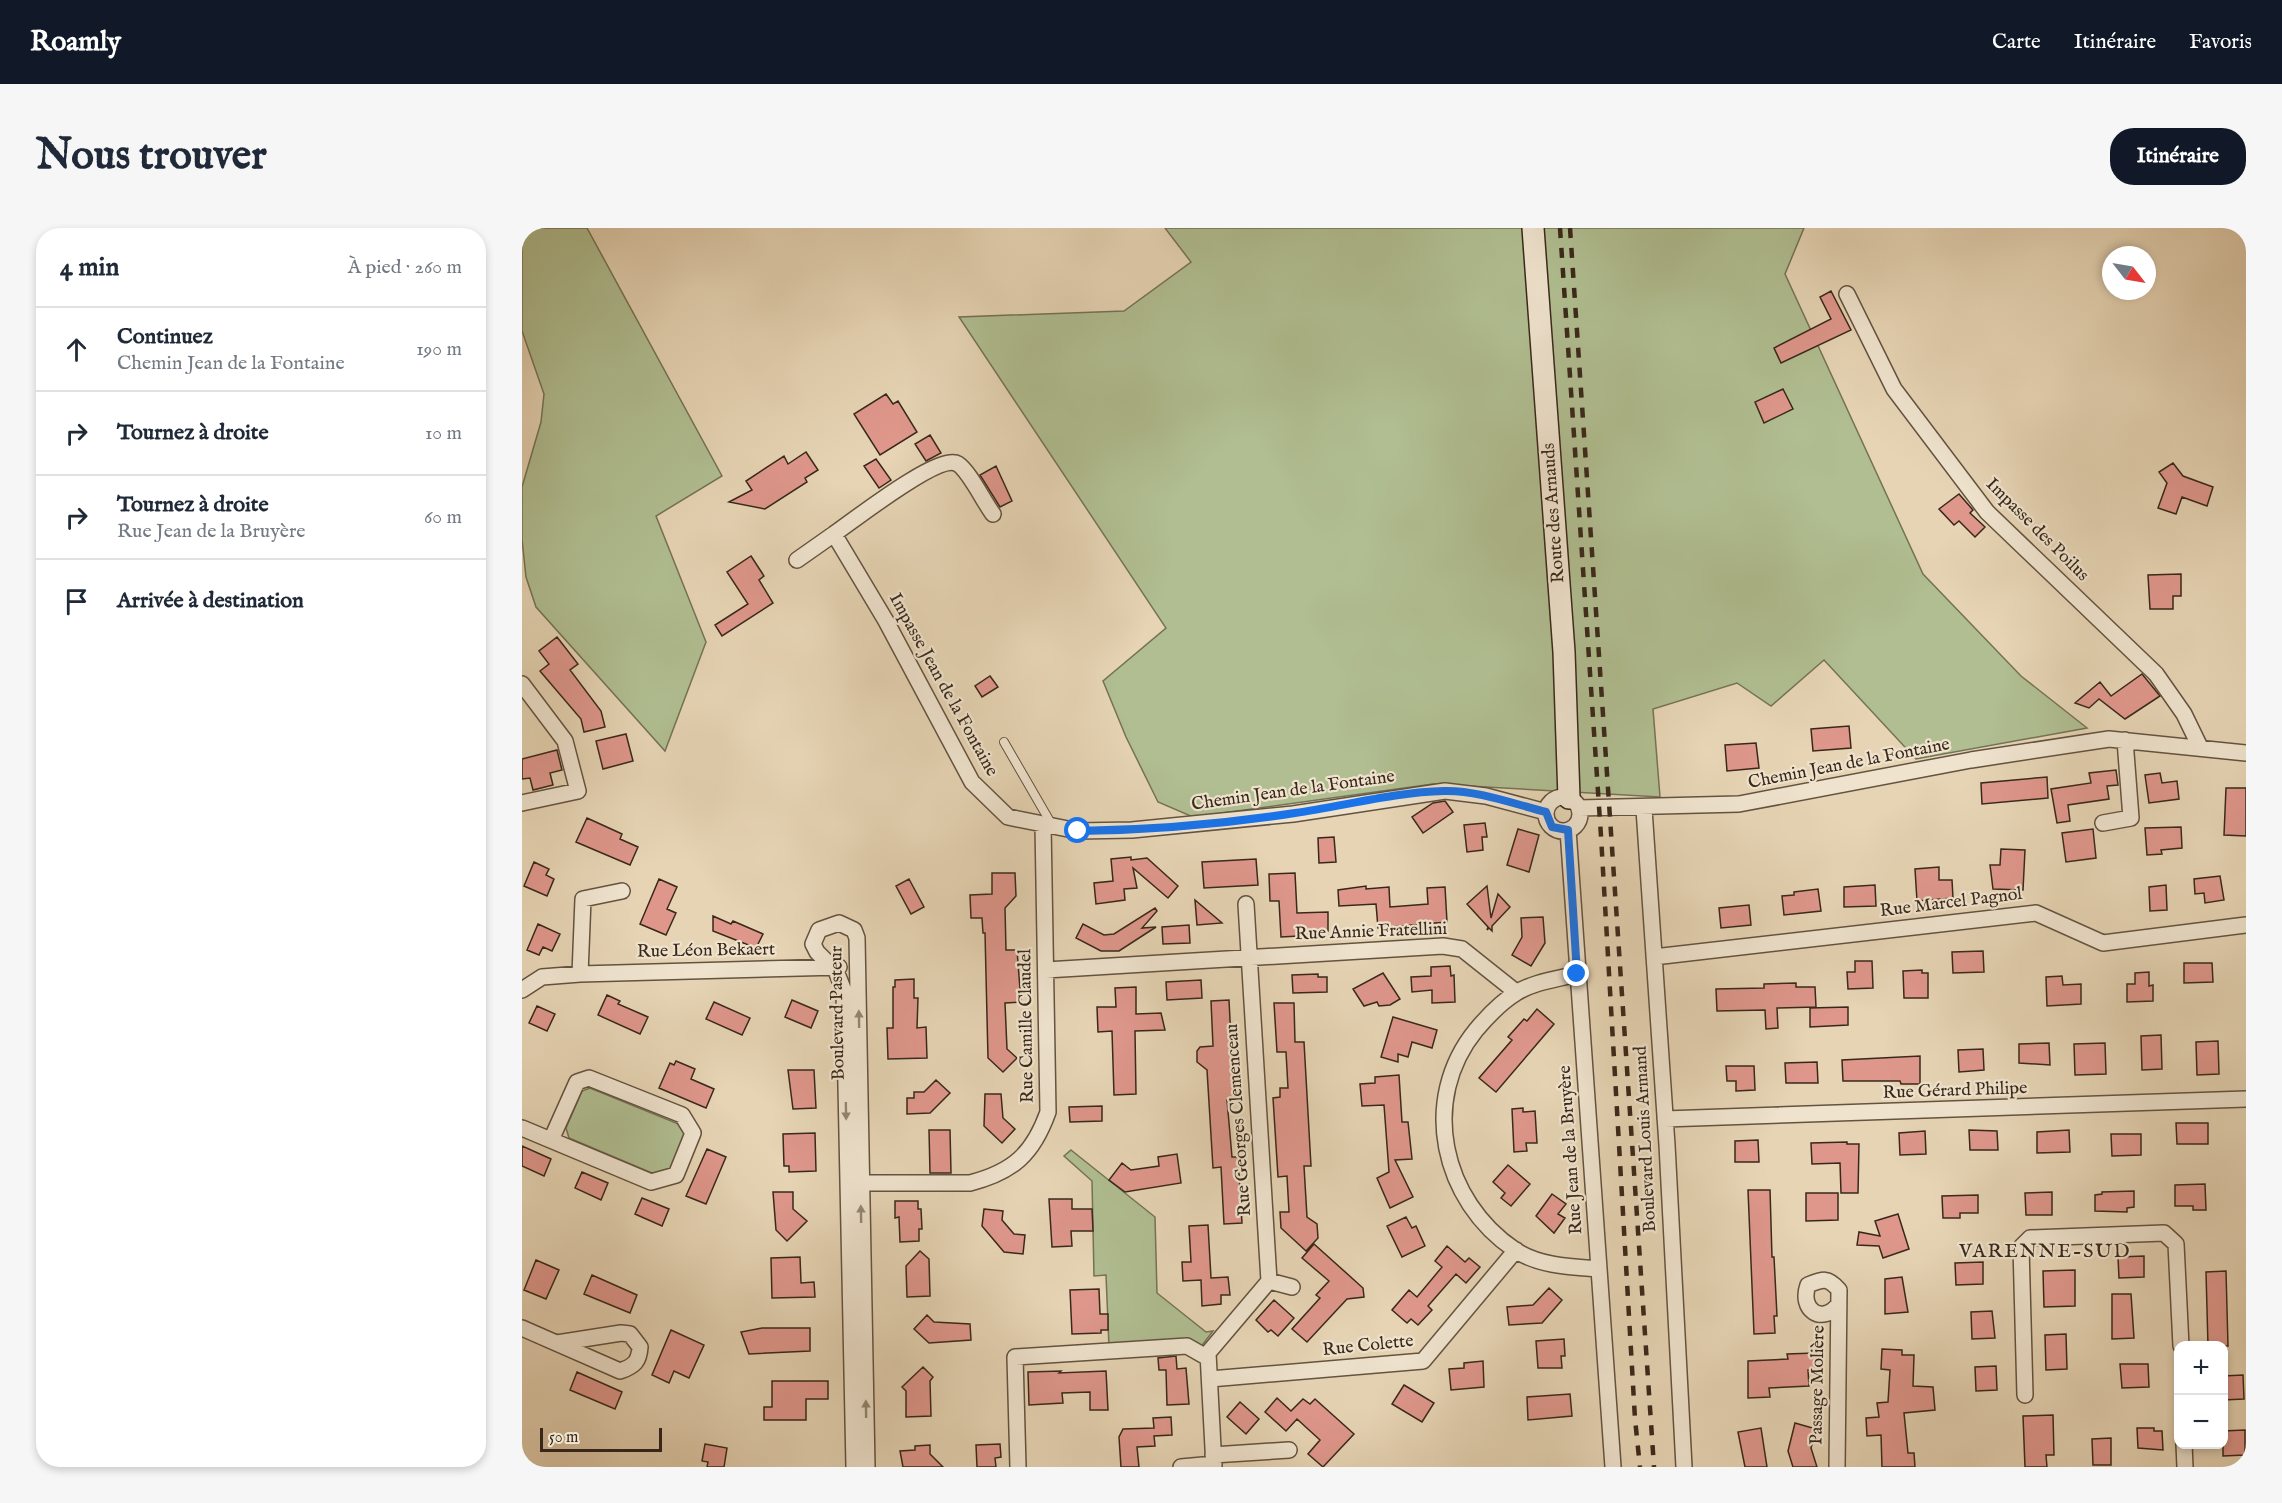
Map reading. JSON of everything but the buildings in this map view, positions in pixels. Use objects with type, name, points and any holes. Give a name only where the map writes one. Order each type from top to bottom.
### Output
[{"type":"street","name":"Route des Arnauds","points":[[1533,228],[1574,803]]},
{"type":"street","name":"Impasse des Poilus","points":[[1847,294],[1894,389],[1980,503],[2156,674],[2184,714],[2200,747]]},
{"type":"street","points":[[797,560],[917,477],[950,462],[958,464],[967,474],[993,514]]},
{"type":"street","name":"Impasse Jean de la Fontaine","points":[[834,534],[886,621],[972,783],[1008,817],[1048,826]]},
{"type":"street","points":[[522,684],[565,741],[578,791],[522,803]]},
{"type":"street","name":"Chemin Jean de la Fontaine","points":[[1574,803],[1644,808],[1739,804],[2004,755],[2109,739],[2246,753]]},
{"type":"street","points":[[2103,823],[2131,818],[2125,740]]},
{"type":"street","name":"Chemin Jean de la Fontaine","points":[[1048,826],[1078,831],[1132,830],[1293,814],[1445,791],[1486,796],[1546,812]]},
{"type":"street","points":[[1557,797],[1574,803],[1579,820],[1568,830],[1552,827],[1546,812],[1552,800],[1557,797]]},
{"type":"street","name":"Boulevard Louis Armand","points":[[1644,808],[1665,1119],[1684,1467]]},
{"type":"street","name":"Rue Camille Claudel","points":[[854,1183],[970,1184],[1005,1171],[1025,1156],[1041,1132],[1048,1112],[1046,970],[1048,826]]},
{"type":"street","name":"Rue Jean de la Bruyère","points":[[1568,830],[1613,1467]]},
{"type":"street","points":[[580,974],[583,899],[622,891]]},
{"type":"street","name":"Rue Georges Clemenceau","points":[[1245,904],[1269,1281]]},
{"type":"street","name":"Rue Marcel Pagnol","points":[[1654,957],[2036,913],[2103,943],[2246,925]]},
{"type":"street","name":"Boulevard Pasteur","points":[[854,1467],[854,1183],[858,967],[857,938],[854,930],[839,923],[819,930],[813,944],[816,952],[832,968],[844,991],[854,1183],[867,1467]]},
{"type":"street","name":"Rue Annie Fratellini","points":[[1249,957],[1453,946],[1462,949],[1516,992]]},
{"type":"street","points":[[1046,970],[1249,957]]},
{"type":"street","points":[[832,968],[858,967]]},
{"type":"street","name":"Rue Léon Bekaert","points":[[522,990],[542,977],[580,974],[832,968]]},
{"type":"street","points":[[1577,974],[1516,992],[1486,1018],[1464,1044],[1451,1072],[1444,1097],[1443,1135],[1451,1170],[1465,1198],[1486,1226],[1516,1250],[1536,1260],[1562,1266],[1599,1269]]},
{"type":"street","points":[[522,1128],[651,1182],[676,1175],[693,1133],[682,1115],[589,1078],[577,1082],[551,1140]]},
{"type":"street","name":"Rue Gérard Philipe","points":[[1665,1119],[2246,1099]]},
{"type":"street","points":[[2025,1395],[2021,1247],[2030,1238],[2164,1233],[2176,1244],[2181,1341]]},
{"type":"street","name":"Rue Colette","points":[[1210,1379],[1423,1361],[1516,1250]]},
{"type":"street","points":[[1214,1462],[1208,1353],[1269,1281],[1292,1287]]},
{"type":"street","name":"Passage Molière","points":[[1837,1467],[1838,1305]]},
{"type":"street","points":[[522,1328],[620,1371],[631,1368],[639,1360],[640,1347],[630,1334],[621,1333],[557,1343]]},
{"type":"street","points":[[1018,1467],[1015,1357],[1187,1346],[1209,1358]]},
{"type":"street","points":[[2184,1449],[2185,1467]]},
{"type":"street","points":[[1181,1467],[1289,1450]]},
{"type":"lane","points":[[1004,742],[1048,826]]},
{"type":"green space","points":[[522,228],[587,228],[722,476],[656,516],[706,642],[665,751],[536,607],[526,577],[522,539],[522,487],[541,422],[544,394],[522,331]]},
{"type":"green space","points":[[1165,228],[1804,228],[1785,274],[1923,574],[2021,676],[2087,728],[1916,759],[1824,660],[1771,706],[1737,683],[1653,709],[1660,797],[1433,784],[1193,817],[1158,802],[1126,737],[1103,681],[1166,628],[959,317],[1124,311],[1191,262]]},
{"type":"green space","points":[[590,1088],[681,1125],[686,1134],[670,1171],[659,1176],[569,1138],[566,1128],[582,1091]]},
{"type":"green space","points":[[1071,1150],[1155,1217],[1157,1293],[1206,1332],[1213,1331],[1200,1348],[1109,1347],[1106,1275],[1094,1276],[1092,1181],[1064,1156]]},
{"type":"railway","points":[[1560,228],[1601,836],[1635,1419],[1640,1467]]},
{"type":"railway","points":[[1570,228],[1654,1467]]},
{"type":"district","name":"VARENNE-SUD","points":[[2045,1251]]},
{"type":"route","points":[[1078,831],[1132,830],[1293,814],[1445,791],[1486,796],[1546,812],[1546,819],[1552,827],[1557,830],[1568,830],[1577,974]]}]
